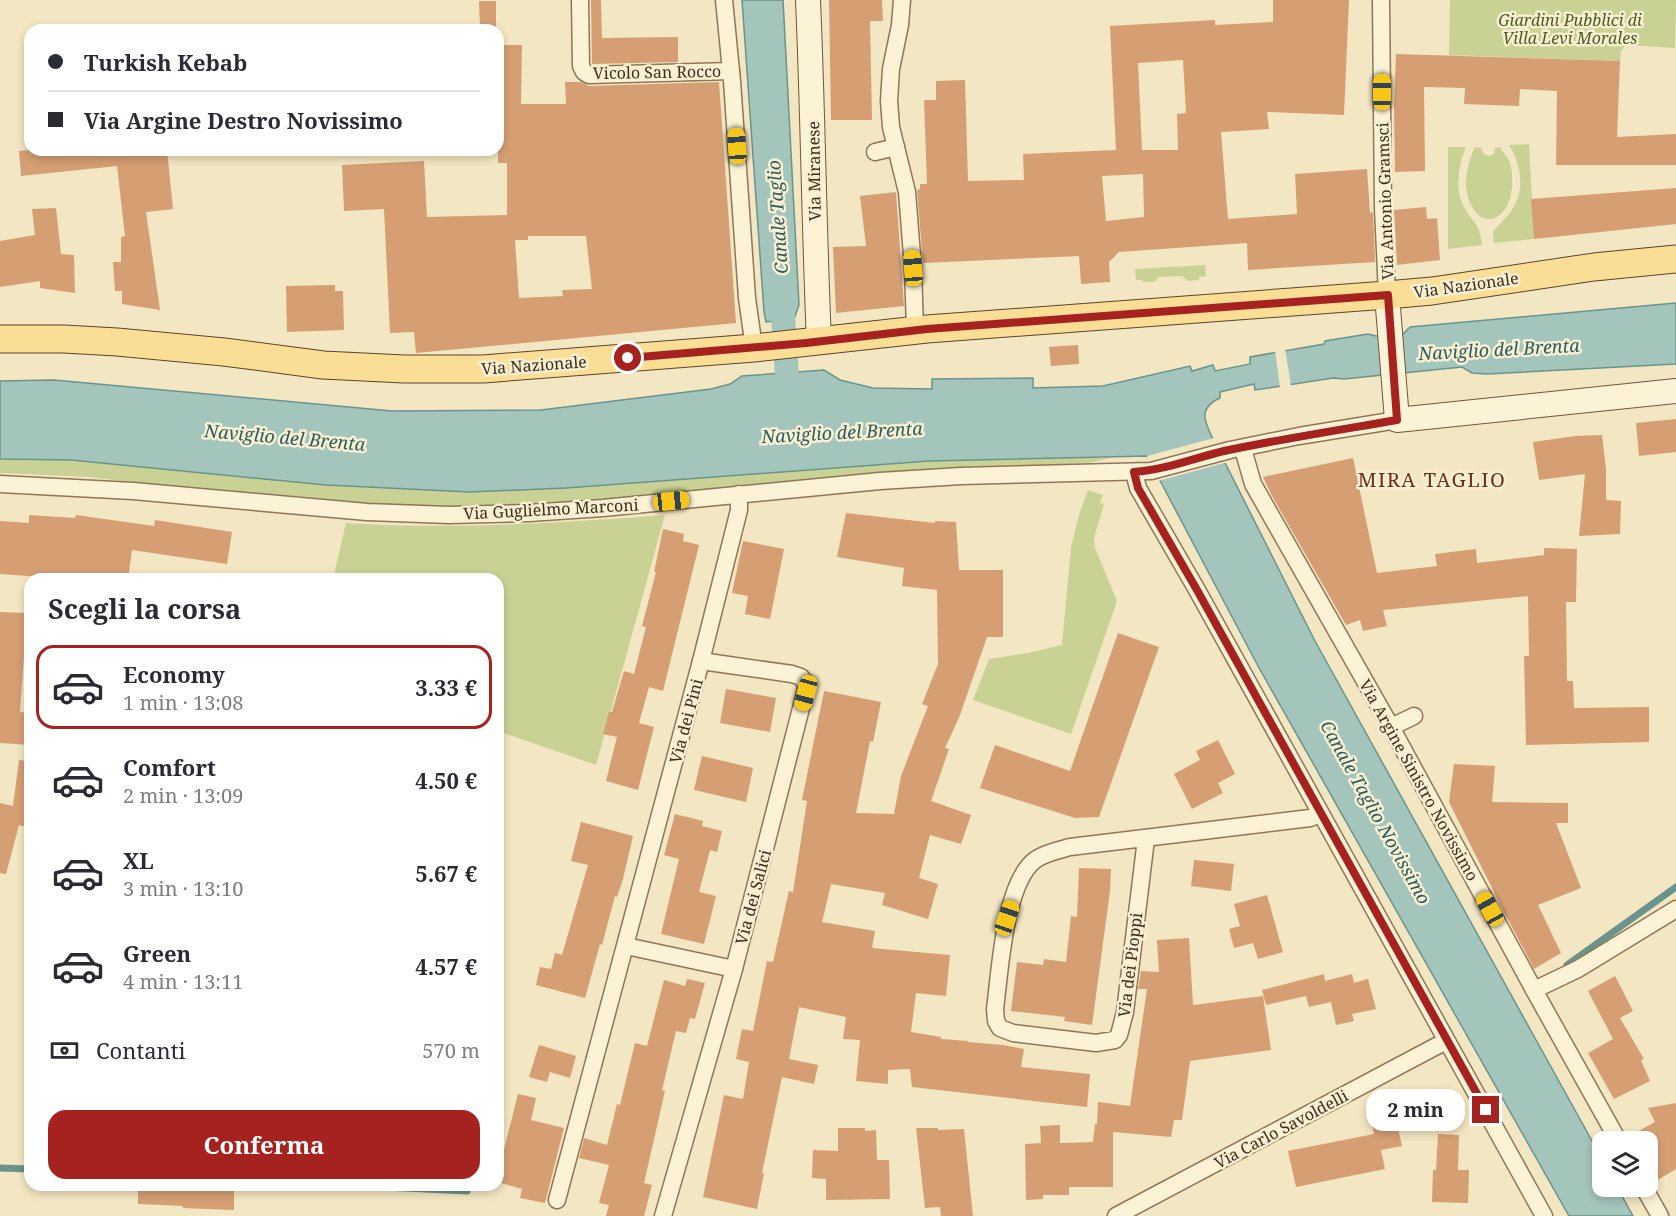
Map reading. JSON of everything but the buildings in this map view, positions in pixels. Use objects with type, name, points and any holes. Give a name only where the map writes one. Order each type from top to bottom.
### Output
[{"type":"main road","name":"Via Nazionale","points":[[0,339],[117,342],[224,352],[323,365],[483,369],[757,348],[915,330],[1388,295],[1431,291],[1594,267],[1676,259]]},
{"type":"street","name":"Vicolo San Rocco","points":[[580,0],[581,66],[589,75],[731,71]]},
{"type":"street","points":[[724,0],[747,298],[757,348]]},
{"type":"street","name":"Via Miranese","points":[[808,0],[815,156],[813,342]]},
{"type":"street","points":[[902,0],[900,25],[891,69],[889,101],[891,127],[905,182],[913,268],[915,330]]},
{"type":"street","name":"Via Antonio Gramsci","points":[[1381,0],[1383,208],[1388,295]]},
{"type":"street","points":[[875,152],[896,147]]},
{"type":"street","points":[[1388,295],[1397,420],[1676,391]]},
{"type":"street","name":"Via Guglielmo Marconi","points":[[0,484],[133,491],[368,512],[449,514],[603,508],[950,476],[1143,472],[1299,436],[1397,420]]},
{"type":"street","name":"Via Argine Sinistro Novissimo","points":[[1243,449],[1253,484],[1391,727],[1613,1131]]},
{"type":"street","points":[[1143,472],[1138,488],[1197,590],[1544,1216]]},
{"type":"street","name":"Via dei Pini","points":[[557,1200],[702,660],[739,510],[739,494]]},
{"type":"street","name":"Via dei Salici","points":[[663,1216],[734,969],[807,685],[801,677],[792,674],[702,660]]},
{"type":"street","points":[[1391,727],[1414,716]]},
{"type":"street","name":"Via dei Pioppi","points":[[1146,839],[1125,1012],[1119,1035],[1115,1040],[1096,1043],[1013,1033],[1000,1028],[996,1021],[995,1010],[1007,918],[1025,870],[1036,859],[1070,847],[1310,818],[1320,814]]},
{"type":"street","points":[[1534,990],[1578,969],[1676,909]]},
{"type":"street","points":[[626,946],[734,969]]},
{"type":"street","name":"Via Carlo Savoldelli","points":[[1116,1216],[1446,1041]]},
{"type":"street","points":[[1650,1197],[1660,1216]]},
{"type":"green space","name":"Giardini Pubblici di Villa Levi Morales","points":[[1450,0],[1676,0],[1675,48],[1626,45],[1621,51],[1620,61],[1449,55]]},
{"type":"green space","points":[[1529,144],[1534,239],[1494,243],[1493,232],[1514,206],[1520,188],[1517,162],[1509,145]]},
{"type":"green space","points":[[1448,147],[1466,147],[1461,161],[1459,192],[1464,207],[1478,227],[1482,245],[1448,249]]},
{"type":"green space","points":[[1475,147],[1481,148],[1484,154],[1489,156],[1494,154],[1495,148],[1500,147],[1512,170],[1512,188],[1508,205],[1497,217],[1489,219],[1482,217],[1476,212],[1467,195],[1467,171]]},
{"type":"green space","points":[[1205,265],[1206,276],[1199,277],[1199,280],[1188,281],[1182,276],[1159,277],[1154,282],[1136,280],[1135,269]]},
{"type":"green space","points":[[1110,458],[1089,463],[916,470],[587,501],[439,507],[370,505],[178,488],[89,477],[0,473],[0,459],[71,460],[326,485],[383,488],[566,488],[929,461]]},
{"type":"green space","points":[[1088,490],[1103,495],[1100,503],[1104,504],[1094,538],[1095,548],[1117,601],[1071,734],[973,700],[989,659],[1062,645],[1071,547]]},
{"type":"green space","points":[[665,515],[596,765],[504,733],[504,573],[334,573],[346,523],[466,526]]},
{"type":"water","points":[[742,0],[783,0],[799,305],[794,319],[766,322],[764,312]]},
{"type":"water","points":[[1676,303],[1676,364],[1487,374],[1472,373],[1462,367],[1344,379],[1333,378],[1255,390],[1254,384],[1220,392],[1220,398],[1208,406],[1205,416],[1210,432],[1315,641],[1592,1141],[1592,1197],[1623,1197],[1633,1216],[1569,1216],[1258,666],[1147,456],[929,461],[566,488],[470,492],[326,485],[71,460],[0,459],[0,381],[54,380],[392,411],[541,410],[711,389],[730,384],[742,376],[824,370],[840,380],[873,388],[932,389],[932,379],[1033,378],[1033,388],[1103,386],[1190,366],[1192,371],[1213,365],[1215,371],[1250,364],[1250,357],[1324,344],[1325,341],[1368,334],[1402,335],[1410,327]]},
{"type":"pier","points":[[1285,348],[1291,386],[1280,388],[1275,350]]},
{"type":"pier","points":[[1214,438],[1228,462],[1158,481],[1150,468],[1147,456]]},
{"type":"waterway","name":"Canale Taglio","points":[[781,287],[789,405]]},
{"type":"waterway","points":[[1567,965],[1676,887]]},
{"type":"waterway","points":[[0,1168],[24,1169]]},
{"type":"district","name":"MIRA TAGLIO","points":[[1432,479]]},
{"type":"route","points":[[628,358],[806,343],[927,329],[1388,295],[1397,420],[1299,436],[1222,452],[1151,471],[1134,472],[1138,488],[1486,1110]]},
{"type":"water label","name":"Naviglio del Brenta","points":[[1499,349]]},
{"type":"water label","name":"Naviglio del Brenta","points":[[842,432]]},
{"type":"water label","name":"Naviglio del Brenta","points":[[285,437]]},
{"type":"water label","name":"Canale Taglio Novissimo","points":[[1376,812]]}]
